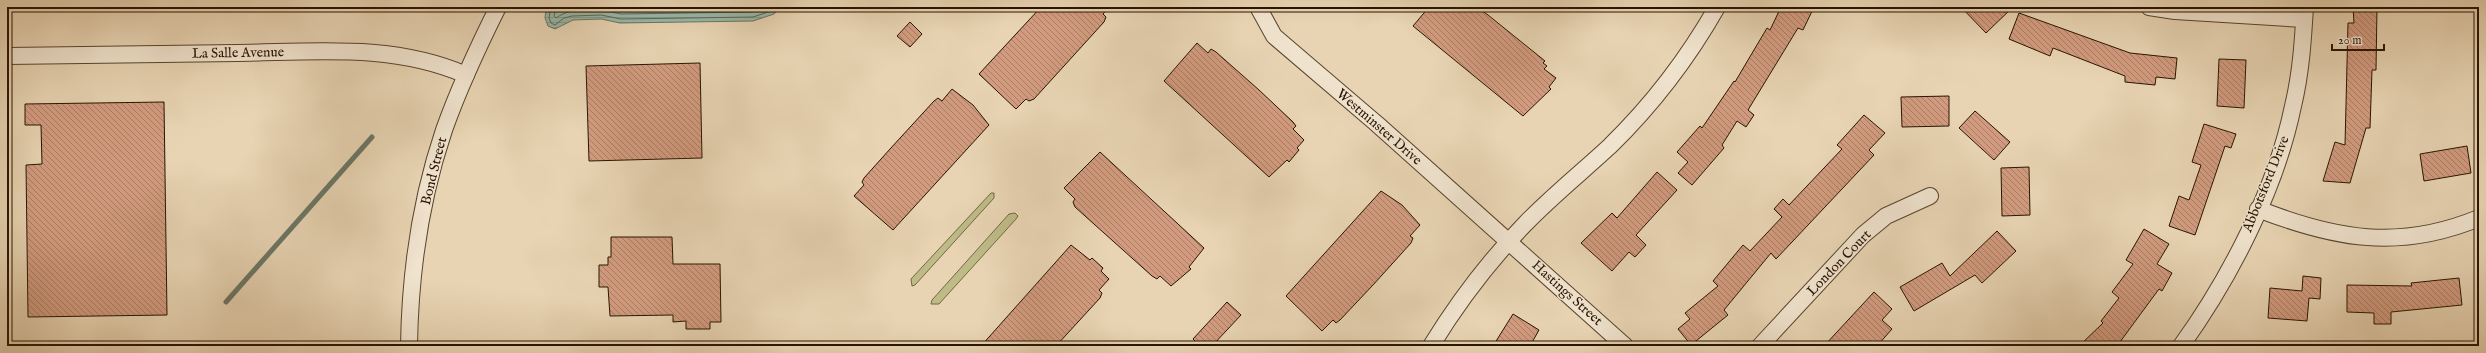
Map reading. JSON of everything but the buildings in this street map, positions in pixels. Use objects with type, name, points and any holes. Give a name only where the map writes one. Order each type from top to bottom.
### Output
[{"type":"street","name":"Bond Street","points":[[409,346],[410,309],[418,241],[427,196],[444,131],[466,75],[498,7]]},
{"type":"street","name":"Westminster Drive","points":[[1258,7],[1274,36],[1280,42],[1509,241]]},
{"type":"street","points":[[1430,346],[1476,280],[1509,241],[1631,124],[1689,53],[1717,7]]},
{"type":"street","points":[[2149,7],[2175,11],[2305,13]]},
{"type":"street","name":"Abbotsford Drive","points":[[2181,346],[2223,284],[2258,209],[2283,147],[2293,106],[2302,55],[2305,13]]},
{"type":"street","name":"La Salle Avenue","points":[[7,56],[352,51],[418,59],[443,66],[466,75]]},
{"type":"street","name":"London Court","points":[[1760,346],[1863,235],[1886,216],[1930,196]]},
{"type":"street","points":[[2258,209],[2321,231],[2368,237],[2420,235],[2443,231],[2479,218]]},
{"type":"street","name":"Hastings Street","points":[[1509,241],[1625,346]]},
{"type":"shaded area","points":[[991,193],[994,193],[994,198],[915,285],[912,286],[911,279]]},
{"type":"shaded area","points":[[1015,213],[1018,216],[1016,219],[939,304],[931,304],[932,300],[1009,214]]},
{"type":"water","points":[[549,7],[781,7],[774,14],[753,21],[620,23],[601,19],[573,20],[555,29],[548,26],[545,18],[546,10]]},
{"type":"waterway","points":[[226,302],[372,137]]}]
